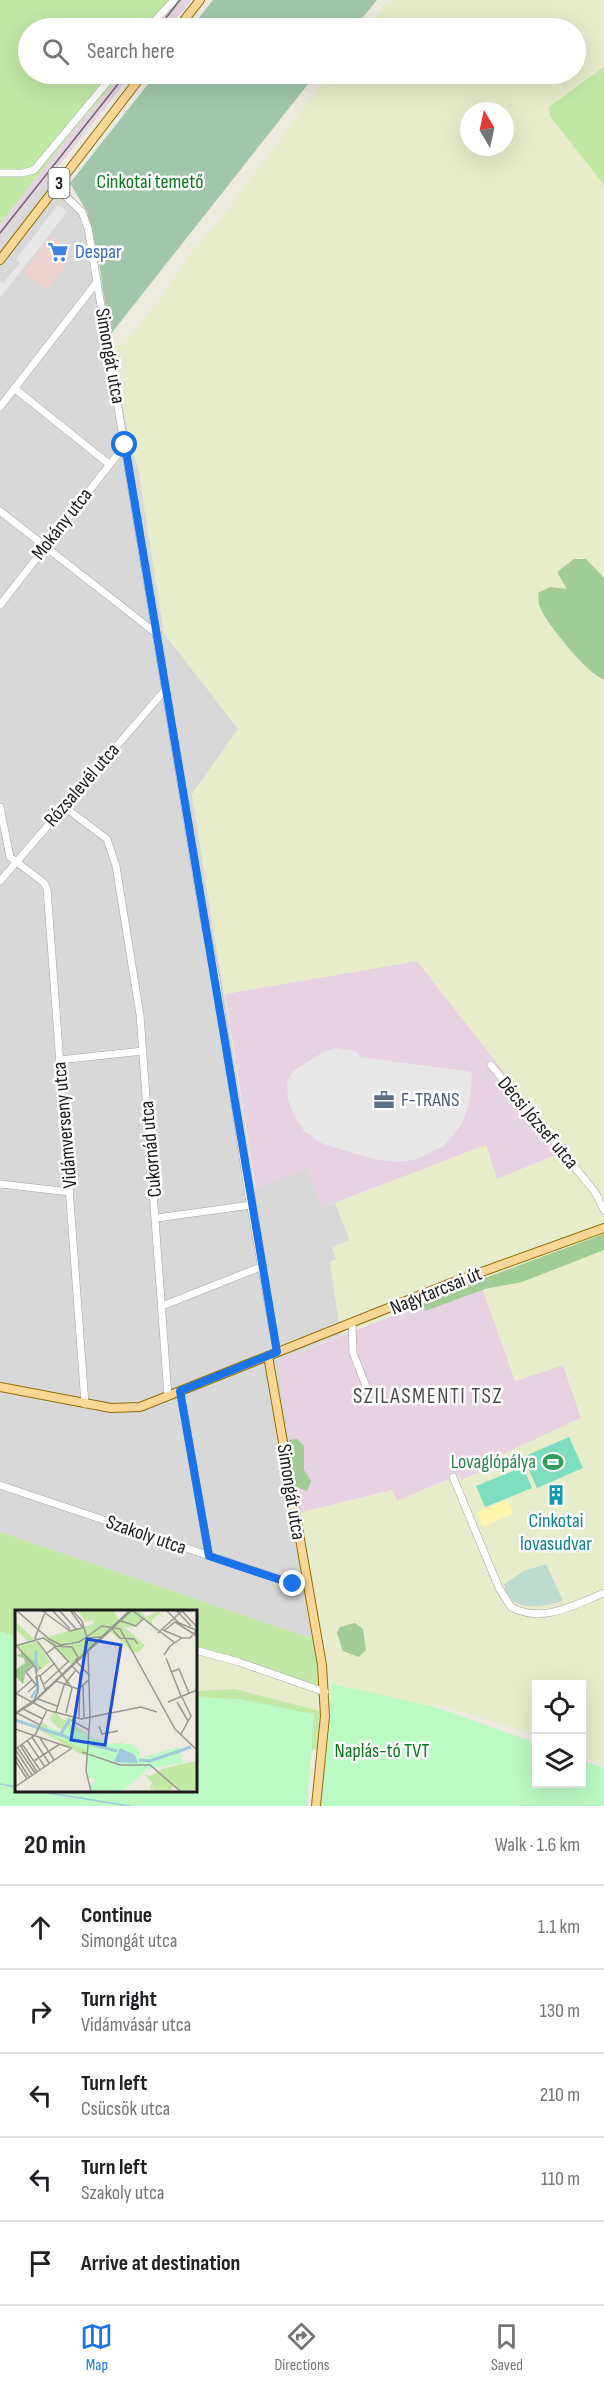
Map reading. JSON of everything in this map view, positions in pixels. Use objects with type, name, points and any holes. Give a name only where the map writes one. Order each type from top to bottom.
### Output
[{"type":"main road","points":[[186,18],[200,0]]},
{"type":"main road","name":"3","points":[[0,260],[135,84]]},
{"type":"main road","name":"Nagytarcsai út","points":[[0,1387],[85,1404],[128,1409],[168,1396],[451,1283],[604,1228]]},
{"type":"main road","name":"Simongát utca","points":[[273,1354],[324,1692],[323,1739],[316,1806]]},
{"type":"street","points":[[157,18],[174,0]]},
{"type":"street","points":[[0,173],[23,173],[34,170],[106,84]]},
{"type":"street","name":"Simongát utca","points":[[56,187],[82,212],[88,228],[165,690],[216,978],[251,1205],[263,1266],[273,1354]]},
{"type":"street","points":[[0,407],[97,282]]},
{"type":"street","points":[[14,388],[109,464]]},
{"type":"street","name":"Mokány utca","points":[[0,605],[125,445]]},
{"type":"street","points":[[0,511],[157,634]]},
{"type":"street","name":"Rózsalevél utca","points":[[0,881],[165,690]]},
{"type":"street","name":"Cukornád utca","points":[[63,806],[107,839],[116,866],[143,1051],[157,1218],[168,1396]]},
{"type":"street","points":[[0,807],[7,850],[15,862]]},
{"type":"street","name":"Vidámverseny utca","points":[[15,862],[44,882],[47,888],[85,1404]]},
{"type":"street","points":[[59,1060],[143,1051]]},
{"type":"street","name":"Décsi József utca","points":[[491,1065],[595,1192],[604,1210]]},
{"type":"street","points":[[0,1184],[70,1192]]},
{"type":"street","points":[[157,1218],[251,1205]]},
{"type":"street","points":[[162,1306],[263,1266]]},
{"type":"street","points":[[352,1323],[353,1353],[368,1391]]},
{"type":"street","points":[[180,1391],[209,1556]]},
{"type":"street","points":[[453,1477],[499,1588],[511,1607],[538,1616],[604,1593]]},
{"type":"street","name":"Szakoly utca","points":[[0,1485],[293,1584]]},
{"type":"street","points":[[196,1650],[239,1662],[324,1692]]},
{"type":"shaded area","points":[[177,0],[191,0],[176,18],[163,18]]},
{"type":"shaded area","points":[[113,84],[124,84],[0,239],[0,224],[72,132]]},
{"type":"shaded area","points":[[49,178],[68,190],[86,213],[96,251],[131,449],[138,467],[164,633],[238,729],[192,795],[255,1188],[308,1168],[321,1207],[335,1203],[350,1240],[336,1260],[330,1262],[341,1335],[279,1360],[299,1513],[291,1515],[313,1639],[0,1532],[0,239]]},
{"type":"shaded area","points":[[58,205],[67,212],[0,298],[0,281],[3,283],[20,263],[16,259]]},
{"type":"shaded area","points":[[52,236],[68,249],[69,261],[47,290],[23,272]]},
{"type":"shaded area","points":[[417,961],[566,1151],[497,1179],[486,1145],[321,1208],[308,1168],[256,1189],[225,994]]},
{"type":"shaded area","points":[[336,1048],[355,1051],[361,1057],[472,1072],[470,1100],[462,1124],[444,1146],[415,1160],[398,1162],[373,1159],[323,1144],[304,1131],[294,1116],[288,1100],[287,1081],[293,1071],[325,1051]]},
{"type":"shaded area","points":[[480,1282],[516,1381],[563,1365],[581,1418],[477,1466],[479,1472],[461,1480],[458,1475],[397,1501],[392,1490],[299,1513],[279,1360]]},
{"type":"green space","points":[[0,0],[177,0],[163,18],[18,18],[18,84],[113,84],[72,132],[0,224]]},
{"type":"green space","points":[[213,0],[377,0],[362,18],[199,18]]},
{"type":"green space","points":[[389,0],[604,0],[604,1766],[586,1758],[586,1680],[532,1680],[532,1734],[444,1706],[341,1696],[327,1710],[320,1711],[235,1689],[196,1691],[196,1648],[320,1685],[291,1515],[393,1490],[397,1501],[459,1475],[461,1480],[479,1472],[477,1466],[581,1418],[563,1365],[515,1381],[480,1282],[341,1335],[330,1262],[336,1259],[332,1247],[350,1240],[335,1203],[486,1145],[497,1179],[566,1151],[417,961],[225,994],[192,794],[238,729],[164,633],[138,467],[131,449],[111,345],[124,344],[159,300],[192,252],[222,217],[322,84],[586,84],[586,18],[374,18]]},
{"type":"green space","points":[[604,67],[604,185],[550,116],[549,107],[581,84],[586,84],[586,80]]},
{"type":"green space","name":"Cinkotai temető","points":[[148,84],[308,84],[110,335],[98,256],[87,212],[70,183]]},
{"type":"green space","points":[[574,559],[586,559],[604,578],[604,679],[589,669],[569,648],[550,624],[539,605],[538,593],[550,587],[567,589],[557,572]]},
{"type":"green space","points":[[604,1234],[604,1250],[522,1282],[485,1289],[425,1311],[423,1301]]},
{"type":"green space","name":"Lovaglópálya","points":[[569,1437],[583,1468],[537,1488],[523,1457]]},
{"type":"green space","points":[[297,1439],[304,1446],[304,1470],[311,1481],[307,1491],[296,1487],[289,1440]]},
{"type":"green space","name":"Lovaglópálya","points":[[523,1467],[532,1488],[485,1507],[476,1486]]},
{"type":"green space","points":[[0,1532],[313,1639],[320,1686],[196,1648],[196,1610],[15,1610],[15,1695],[0,1692]]},
{"type":"green space","points":[[546,1564],[563,1601],[527,1606],[512,1600],[504,1584],[524,1571]]},
{"type":"green space","points":[[355,1623],[363,1629],[366,1650],[359,1657],[343,1651],[337,1633],[340,1627]]},
{"type":"green space","name":"Naplás-tó TVT","points":[[0,1631],[15,1636],[15,1791],[196,1791],[196,1697],[238,1699],[314,1714],[307,1806],[0,1806]]},
{"type":"green space","name":"Naplás-tó TVT","points":[[332,1684],[435,1707],[532,1742],[532,1788],[586,1788],[586,1761],[604,1768],[604,1806],[321,1806]]},
{"type":"green space","points":[[235,1689],[320,1711],[318,1750],[196,1739],[196,1691]]},
{"type":"sand","points":[[507,1500],[514,1513],[483,1527],[477,1512]]},
{"type":"waterway","points":[[0,1784],[15,1787]]},
{"type":"waterway","points":[[37,1791],[129,1806]]},
{"type":"tram line","points":[[166,18],[180,0]]},
{"type":"tram line","points":[[0,233],[118,84]]},
{"type":"place","name":"Despar","points":[[58,252]]},
{"type":"place","name":"F-TRANS","points":[[384,1100]]},
{"type":"place","name":"Lovaglópálya","points":[[553,1462]]},
{"type":"place","name":"Cinkotai lovasudvar","points":[[556,1495]]},
{"type":"district","name":"SZILASMENTI TSZ","points":[[428,1396]]},
{"type":"route","points":[[125,445],[248,1172],[249,1197],[277,1352],[180,1391],[209,1556],[293,1584]]}]
